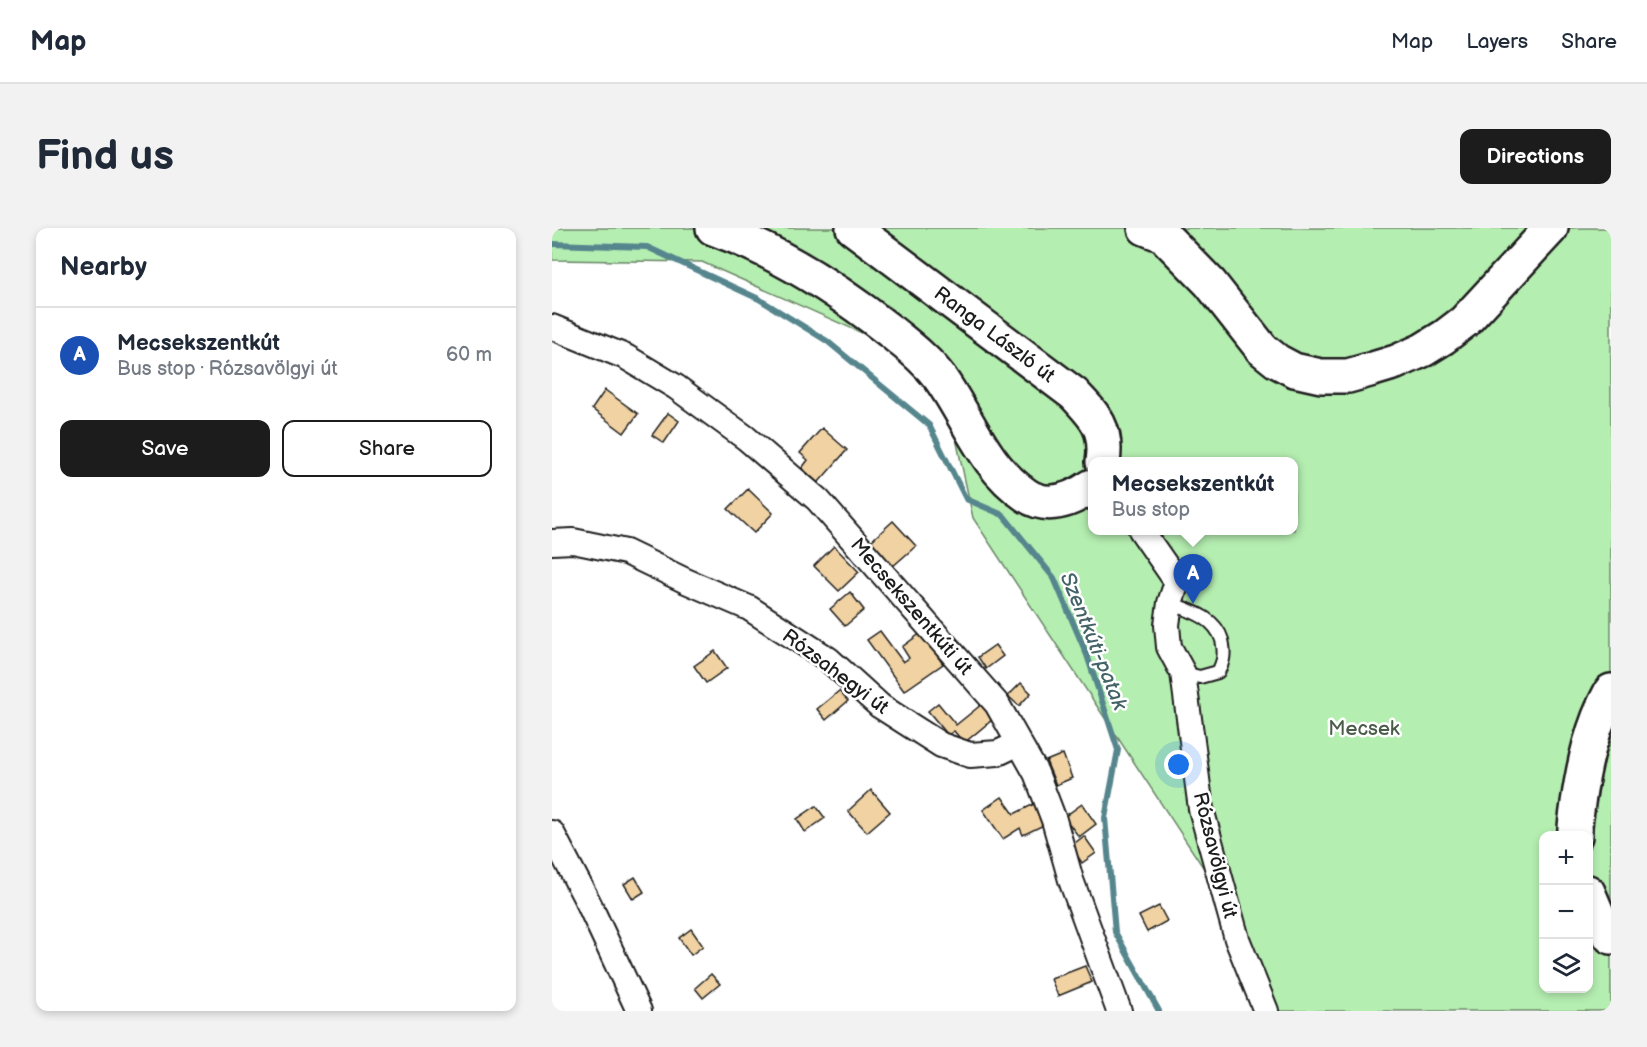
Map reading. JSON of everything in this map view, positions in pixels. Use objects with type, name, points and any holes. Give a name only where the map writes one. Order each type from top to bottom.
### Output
[{"type":"main road","points":[[713,228],[741,238],[801,271],[863,310],[921,355],[939,377],[994,466],[1026,495],[1040,502],[1064,502],[1088,489]]},
{"type":"main road","name":"Ranga László út","points":[[853,228],[1074,394],[1095,416],[1105,440],[1103,457]]},
{"type":"main road","points":[[1145,228],[1162,236],[1210,283],[1262,349],[1277,361],[1294,370],[1321,376],[1348,376],[1396,362],[1423,350],[1444,337],[1465,321],[1551,228]]},
{"type":"main road","points":[[1576,831],[1587,752],[1600,710],[1611,691]]},
{"type":"main road","points":[[1593,904],[1602,925],[1611,937]]},
{"type":"street","name":"Mecsekszentkúti út","points":[[552,327],[626,357],[676,387],[746,438],[818,500],[997,704],[1036,773],[1054,820],[1071,880],[1119,1011]]},
{"type":"street","name":"Rózsavölgyi út","points":[[1144,535],[1177,582],[1170,603],[1167,625],[1169,647],[1183,673],[1201,809],[1238,939],[1266,1011]]},
{"type":"street","name":"Rózsahegyi út","points":[[552,542],[573,540],[626,552],[749,608],[828,659],[880,706],[941,745],[970,755],[998,753],[1019,743]]},
{"type":"street","points":[[552,833],[589,904],[639,1011]]},
{"type":"lane","points":[[1170,603],[1191,610],[1207,619],[1219,629],[1224,647],[1224,660],[1218,672],[1200,677],[1183,673]]},
{"type":"green space","name":"Mecsek","points":[[552,228],[1611,228],[1611,1011],[1273,1011],[1203,867],[973,518],[941,368],[702,262],[552,260]]},
{"type":"building","points":[[605,390],[638,414],[624,433],[592,409]]},
{"type":"building","points":[[668,413],[679,421],[664,443],[652,435]]},
{"type":"building","points":[[822,428],[847,450],[818,483],[802,468],[808,460],[800,453]]},
{"type":"building","points":[[748,489],[773,513],[754,533],[728,509]]},
{"type":"building","points":[[893,521],[916,546],[892,567],[870,542]]},
{"type":"building","points":[[834,546],[859,572],[839,591],[814,566]]},
{"type":"building","points":[[850,592],[864,610],[845,626],[830,609]]},
{"type":"building","points":[[880,631],[903,662],[909,658],[902,647],[921,633],[943,664],[904,691],[867,640]]},
{"type":"building","points":[[995,645],[1003,656],[986,669],[978,657]]},
{"type":"building","points":[[715,651],[727,668],[706,683],[694,666]]},
{"type":"building","points":[[1021,683],[1031,693],[1019,706],[1008,696]]},
{"type":"building","points":[[839,691],[848,701],[826,720],[817,709]]},
{"type":"building","points":[[938,703],[956,725],[982,704],[993,719],[964,743],[954,731],[948,735],[928,711]]},
{"type":"building","points":[[1063,754],[1072,778],[1056,785],[1046,761]]},
{"type":"building","points":[[871,790],[890,812],[867,832],[848,811]]},
{"type":"building","points":[[1002,797],[1014,814],[1040,801],[1050,822],[1023,835],[1020,828],[1003,839],[983,810]]},
{"type":"building","points":[[1082,804],[1096,824],[1079,837],[1064,817]]},
{"type":"building","points":[[816,806],[825,818],[805,832],[797,819]]},
{"type":"building","points":[[1084,836],[1096,853],[1082,863],[1071,846]]},
{"type":"building","points":[[635,877],[644,892],[633,899],[624,884]]},
{"type":"building","points":[[1159,906],[1167,921],[1147,932],[1139,916]]},
{"type":"building","points":[[691,929],[703,946],[691,955],[679,938]]},
{"type":"building","points":[[1085,966],[1092,982],[1058,996],[1051,979]]},
{"type":"building","points":[[711,974],[720,984],[703,998],[695,988]]},
{"type":"waterway","name":"Szentkúti-patak","points":[[552,244],[647,247],[759,299],[827,341],[929,425],[966,499],[1003,515],[1054,578],[1087,655],[1118,750],[1105,818],[1115,932],[1159,1011]]},
{"type":"place","name":"Mecsekszentkút","points":[[1193,604]]}]
